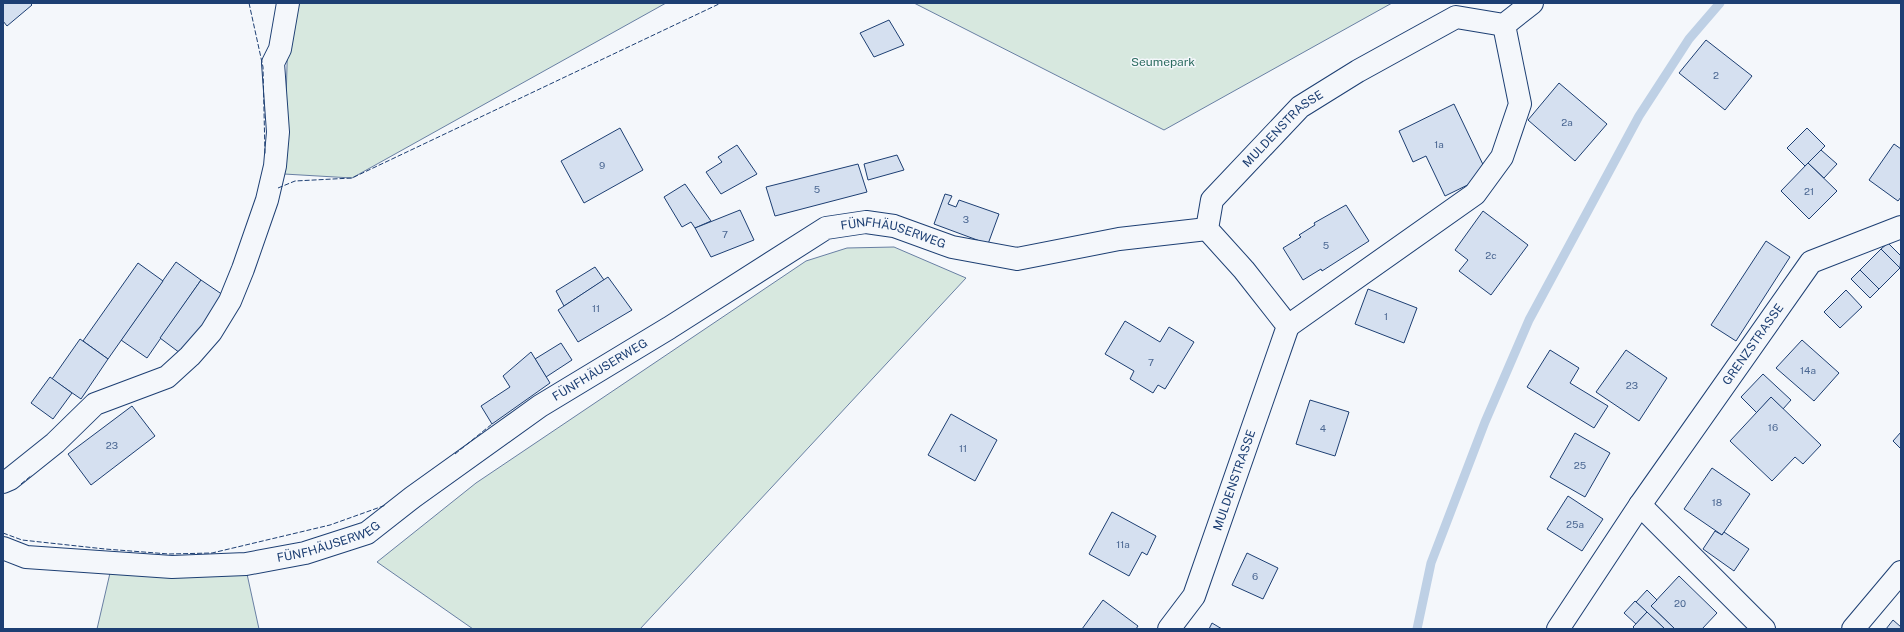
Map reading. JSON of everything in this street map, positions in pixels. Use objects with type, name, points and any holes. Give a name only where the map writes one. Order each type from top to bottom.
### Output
[{"type":"street","points":[[3,482],[10,479],[55,443],[95,404],[166,377],[190,356],[211,332],[230,301],[267,200],[275,166],[278,132],[273,63],[280,49],[288,3]]},
{"type":"street","points":[[1207,229],[1244,270],[1288,326],[1475,194],[1502,157],[1520,104],[1504,25],[1532,3]]},
{"type":"street","name":"MULDENSTRASSE","points":[[1207,229],[1212,200],[1300,107],[1358,71],[1456,17],[1504,25]]},
{"type":"street","name":"FÜNFHÄUSERWEG","points":[[3,548],[26,558],[172,567],[246,564],[305,553],[367,533],[414,497],[540,406],[669,328],[826,228],[866,222],[894,226],[952,247],[1017,259],[1119,239],[1207,229]]},
{"type":"street","name":"GRENZSTRASSE","points":[[1558,629],[1640,506],[1811,262],[1901,227]]},
{"type":"street","name":"MULDENSTRASSE","points":[[1169,629],[1194,596],[1288,326]]},
{"type":"street","points":[[1640,506],[1764,629]]},
{"type":"street","points":[[1853,629],[1901,572]]},
{"type":"green space","points":[[294,3],[666,3],[352,178],[284,174],[288,30]]},
{"type":"green space","name":"Seumepark","points":[[914,3],[1392,3],[1164,130]]},
{"type":"green space","points":[[894,247],[966,278],[640,629],[473,629],[377,562],[476,483],[806,261],[847,248]]},
{"type":"green space","points":[[110,573],[247,574],[259,629],[97,629]]},
{"type":"building","points":[[3,3],[30,3],[32,5],[7,26],[3,21]]},
{"type":"building","points":[[889,20],[904,45],[874,57],[860,33]]},
{"type":"building","points":[[1706,40],[1752,76],[1725,110],[1679,73]]},
{"type":"building","points":[[1559,83],[1607,124],[1575,161],[1528,120]]},
{"type":"building","points":[[1454,104],[1488,175],[1445,196],[1426,156],[1413,162],[1399,131]]},
{"type":"building","points":[[620,128],[643,170],[584,203],[561,161]]},
{"type":"building","points":[[1807,128],[1825,146],[1805,166],[1787,148]]},
{"type":"building","points":[[1894,144],[1901,149],[1901,197],[1898,201],[1869,180]]},
{"type":"building","points":[[737,145],[757,174],[721,194],[706,172],[722,162],[718,157]]},
{"type":"building","points":[[1821,150],[1837,164],[1824,178],[1808,163]]},
{"type":"building","points":[[897,155],[904,170],[868,180],[864,164]]},
{"type":"building","points":[[1808,163],[1837,191],[1809,219],[1781,191]]},
{"type":"building","points":[[858,164],[867,192],[775,216],[766,187]]},
{"type":"building","points":[[685,184],[711,221],[695,228],[691,222],[682,227],[664,197]]},
{"type":"building","points":[[945,194],[952,196],[948,204],[956,207],[959,200],[999,214],[988,244],[934,224]]},
{"type":"building","points":[[1346,205],[1369,241],[1322,271],[1321,269],[1303,280],[1283,248],[1301,237],[1299,235],[1315,225],[1314,223]]},
{"type":"building","points":[[740,210],[754,240],[711,257],[695,228]]},
{"type":"building","points":[[1483,211],[1528,245],[1491,295],[1459,271],[1468,260],[1455,250]]},
{"type":"building","points":[[1766,241],[1790,257],[1736,341],[1711,325]]},
{"type":"building","points":[[1888,243],[1901,256],[1900,268],[1881,249]]},
{"type":"building","points":[[1881,249],[1900,268],[1879,289],[1860,270]]},
{"type":"building","points":[[176,262],[201,280],[147,358],[121,340]]},
{"type":"building","points":[[138,263],[163,281],[108,359],[83,341]]},
{"type":"building","points":[[595,267],[604,280],[564,306],[556,291]]},
{"type":"building","points":[[1860,270],[1879,289],[1870,298],[1851,279]]},
{"type":"building","points":[[608,277],[632,310],[578,342],[558,310]]},
{"type":"building","points":[[201,280],[226,297],[184,356],[160,338]]},
{"type":"building","points":[[1368,289],[1417,308],[1404,343],[1355,324]]},
{"type":"building","points":[[1846,290],[1862,307],[1840,328],[1824,312]]},
{"type":"building","points":[[1125,321],[1160,342],[1169,327],[1194,342],[1165,389],[1158,385],[1153,393],[1130,379],[1134,371],[1105,354]]},
{"type":"building","points":[[80,339],[108,359],[81,399],[52,379]]},
{"type":"building","points":[[1802,340],[1839,373],[1814,401],[1776,368]]},
{"type":"building","points":[[561,343],[572,360],[546,377],[535,359]]},
{"type":"building","points":[[1550,350],[1579,368],[1570,383],[1608,406],[1594,428],[1527,387]]},
{"type":"building","points":[[1626,350],[1667,378],[1639,421],[1596,392]]},
{"type":"building","points":[[531,352],[550,383],[492,424],[481,406],[510,387],[503,376]]},
{"type":"building","points":[[1763,374],[1791,400],[1783,409],[1771,397],[1757,413],[1741,397]]},
{"type":"building","points":[[50,377],[72,393],[53,419],[31,403]]},
{"type":"building","points":[[1771,397],[1821,445],[1803,464],[1795,457],[1772,481],[1730,441]]},
{"type":"building","points":[[1310,400],[1349,412],[1335,456],[1296,444]]},
{"type":"building","points":[[132,406],[155,436],[91,485],[68,454]]},
{"type":"building","points":[[951,414],[997,440],[975,481],[928,455]]},
{"type":"building","points":[[1901,432],[1901,449],[1893,441]]},
{"type":"building","points":[[1575,433],[1610,453],[1585,497],[1550,477]]},
{"type":"building","points":[[1712,468],[1750,494],[1722,535],[1684,509]]},
{"type":"building","points":[[1568,496],[1603,519],[1582,551],[1547,529]]},
{"type":"building","points":[[1112,512],[1156,536],[1147,555],[1142,552],[1129,576],[1089,554]]},
{"type":"building","points":[[1715,531],[1722,535],[1724,532],[1749,549],[1734,571],[1703,549]]},
{"type":"building","points":[[1247,553],[1278,568],[1263,599],[1232,585]]},
{"type":"building","points":[[1679,576],[1717,613],[1702,629],[1675,629],[1651,606]]},
{"type":"building","points":[[1647,590],[1657,600],[1651,606],[1675,629],[1665,629],[1636,602]]},
{"type":"building","points":[[1103,600],[1138,626],[1136,629],[1082,629]]},
{"type":"building","points":[[1635,601],[1647,612],[1636,624],[1624,613]]},
{"type":"building","points":[[1647,612],[1665,629],[1635,629],[1633,627]]},
{"type":"building","points":[[1893,620],[1901,627],[1901,629],[1886,629]]},
{"type":"building","points":[[1212,623],[1222,629],[1209,629]]},
{"type":"waterway","points":[[1417,629],[1431,563],[1485,422],[1529,320],[1639,116],[1689,39],[1720,3]]},
{"type":"fence","points":[[249,3],[263,67],[265,154]]},
{"type":"fence","points":[[278,188],[295,181],[352,178],[721,3]]},
{"type":"fence","points":[[455,454],[492,424]]},
{"type":"fence","points":[[21,484],[32,475]]},
{"type":"fence","points":[[3,533],[22,540],[105,549],[169,554],[212,553],[330,525],[386,505]]}]
